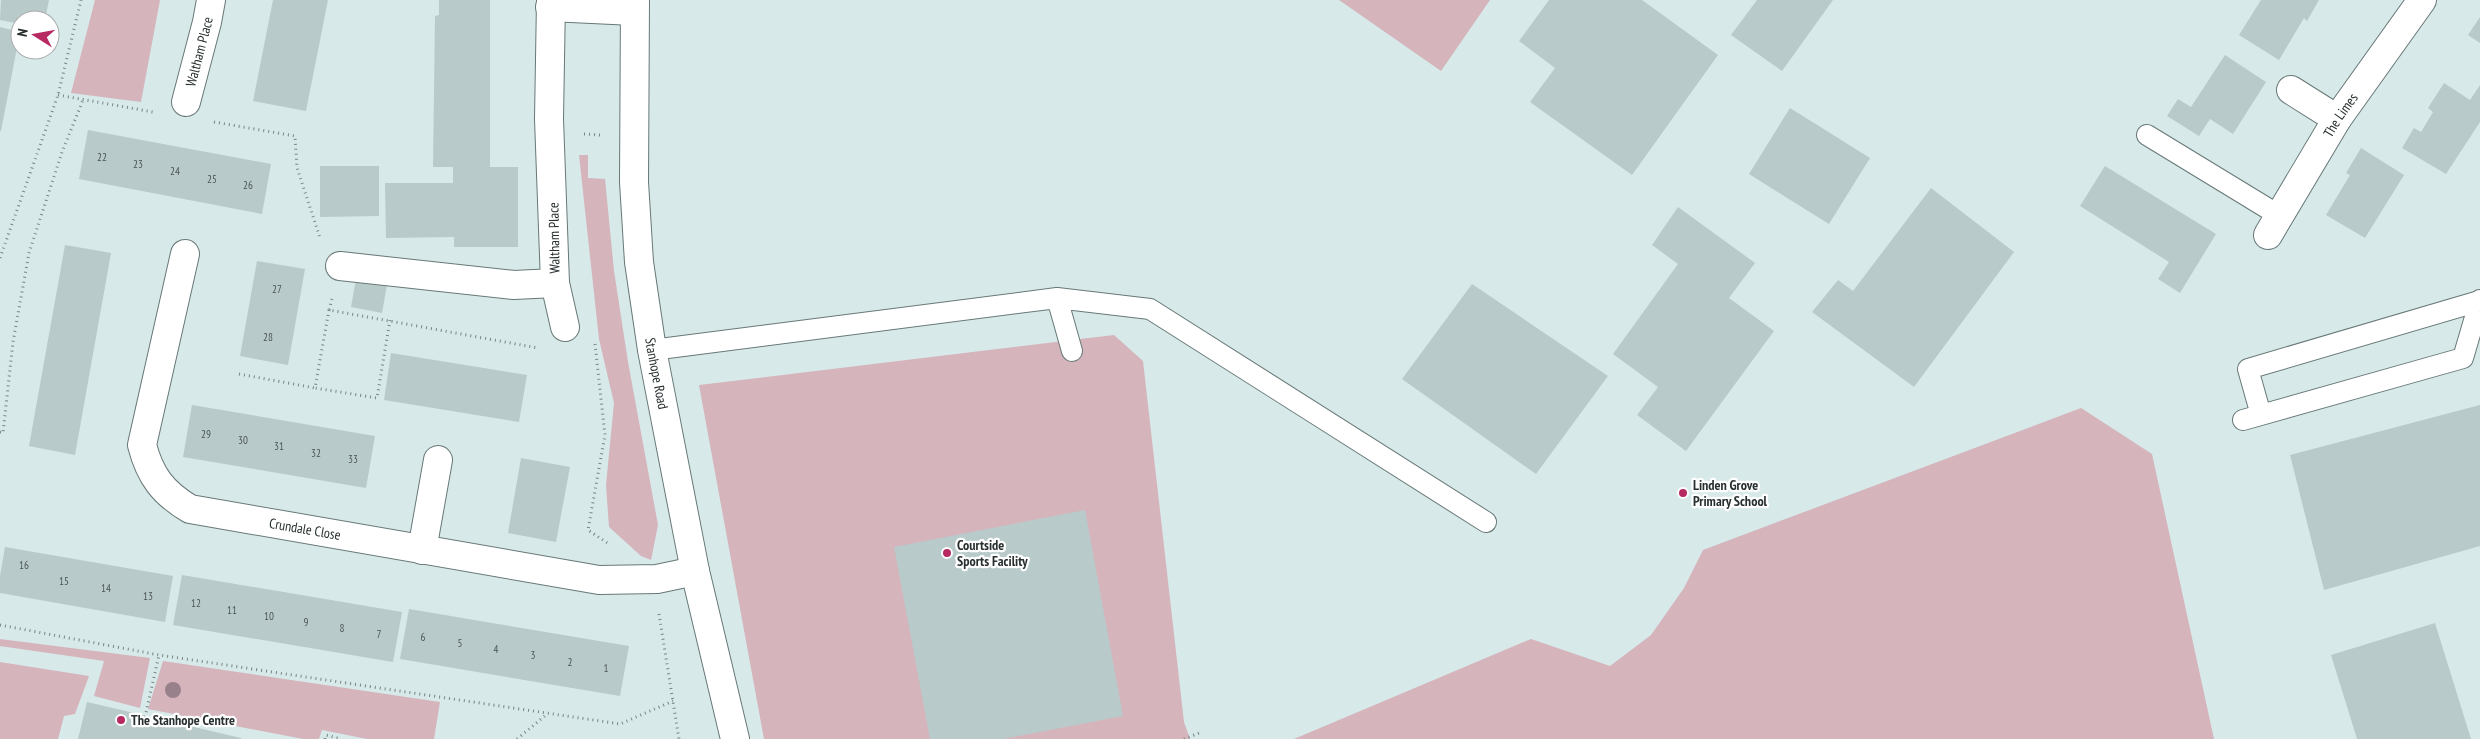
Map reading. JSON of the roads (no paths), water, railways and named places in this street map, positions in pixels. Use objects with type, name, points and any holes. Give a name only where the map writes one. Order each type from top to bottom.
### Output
[{"type":"street","name":"Waltham Place","points":[[186,102],[207,22],[210,0]]},
{"type":"street","name":"The Limes","points":[[2274,226],[2337,120],[2422,0]]},
{"type":"street","name":"Waltham Place","points":[[565,327],[555,283],[549,119],[550,3],[635,5]]},
{"type":"street","name":"Stanhope Road","points":[[635,5],[634,182],[639,262],[652,350],[695,572],[735,739]]},
{"type":"street","points":[[2291,90],[2337,120]]},
{"type":"street","name":"Crundale Close","points":[[185,254],[142,445],[148,468],[174,500],[190,509],[599,580],[657,579],[695,572]]},
{"type":"street","name":"Waltham Place","points":[[337,279],[514,285],[555,283]]},
{"type":"street","points":[[422,550],[438,460]]},
{"type":"lane","points":[[2147,135],[2274,226]]},
{"type":"lane","points":[[652,350],[1056,298],[1150,309],[1486,522]]},
{"type":"lane","points":[[1056,298],[1072,351]]},
{"type":"lane","points":[[2480,301],[2464,358],[2252,417],[2248,370],[2480,301]]},
{"type":"place","name":"Linden Grove Primary School","points":[[1683,493]]},
{"type":"place","name":"Courtside Sports Facility","points":[[947,553]]},
{"type":"place","name":"The Stanhope Centre","points":[[121,720]]}]
